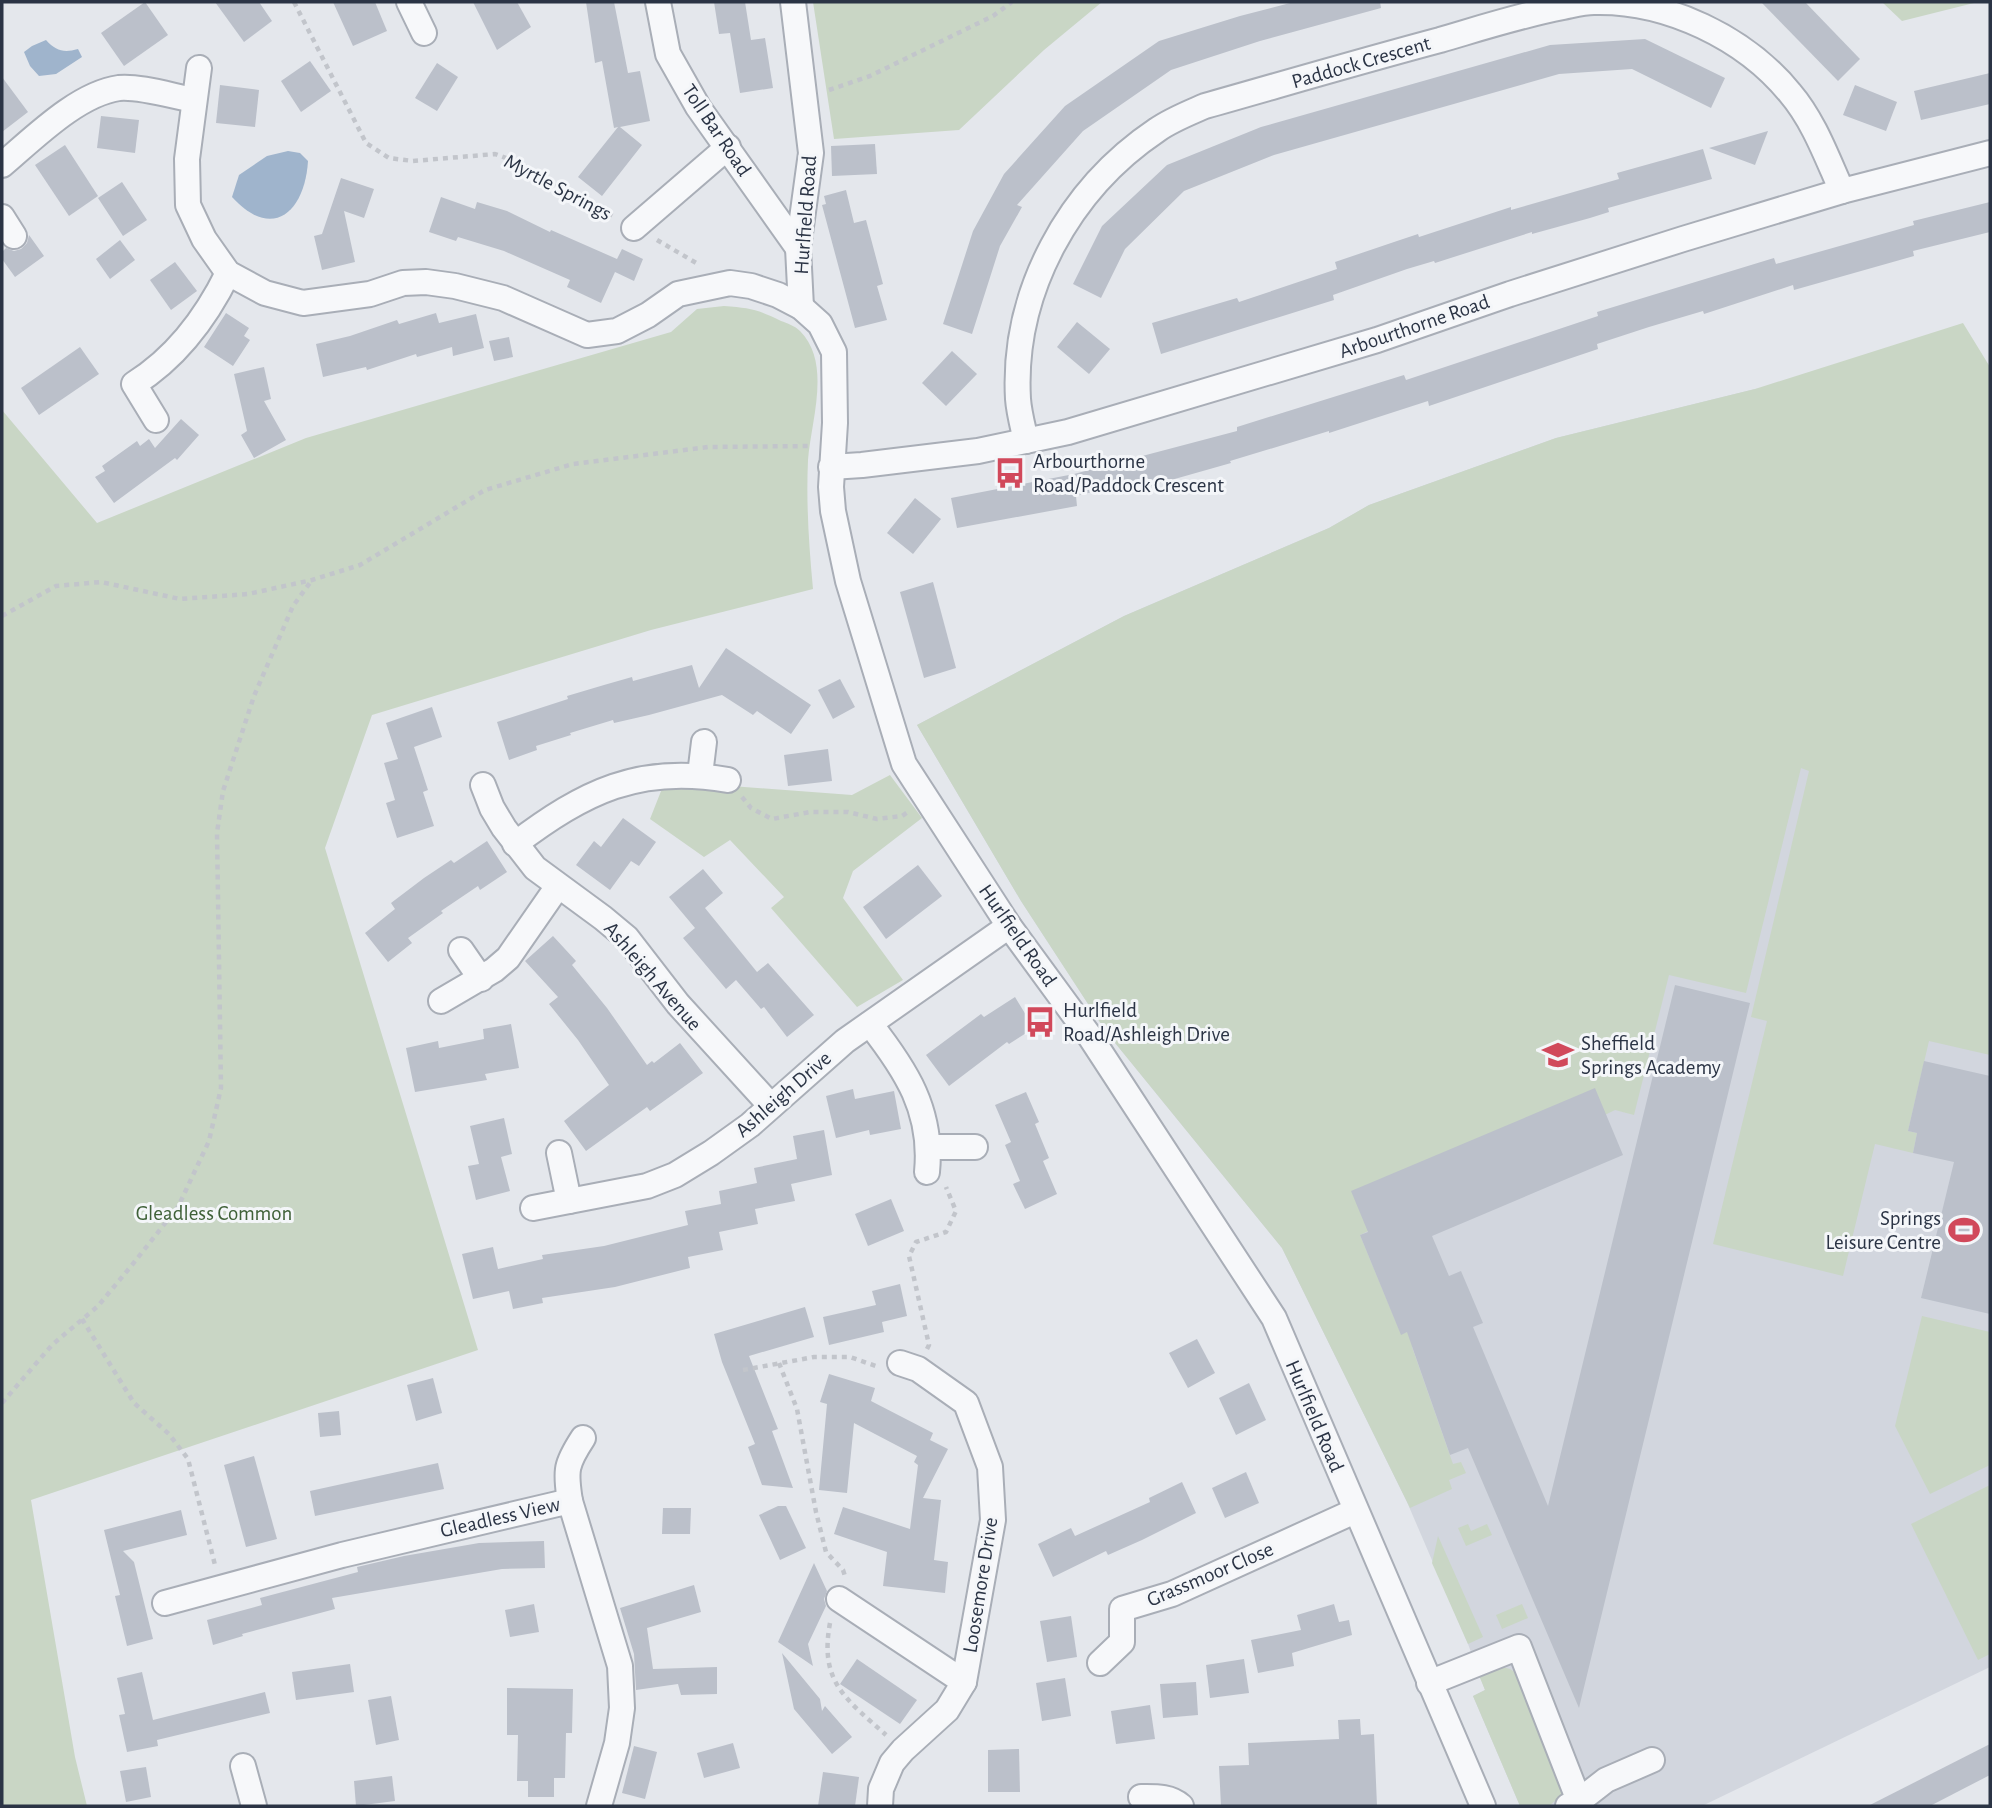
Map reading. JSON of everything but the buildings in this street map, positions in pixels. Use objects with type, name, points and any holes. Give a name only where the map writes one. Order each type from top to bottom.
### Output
[{"type":"street","points":[[409,2],[424,33]]},
{"type":"street","name":"Toll Bar Road","points":[[658,2],[668,54],[698,107],[798,248]]},
{"type":"street","name":"Hurlfield Road","points":[[793,2],[811,153],[798,248],[801,307],[820,324],[834,352],[836,386],[832,456],[833,511],[848,581],[904,764],[1009,926],[1091,1038],[1274,1318],[1483,1806]]},
{"type":"street","name":"Paddock Crescent","points":[[1026,441],[1018,401],[1019,350],[1036,281],[1056,237],[1097,180],[1123,156],[1158,129],[1205,106],[1529,15],[1594,2],[1622,4],[1677,15],[1700,24],[1722,35],[1760,62],[1804,112],[1842,191]]},
{"type":"street","points":[[199,68],[187,159],[188,205],[204,239],[228,272],[265,293],[303,303],[370,294],[403,283],[426,282],[503,298],[587,335],[617,331],[648,315],[678,294],[730,283],[764,290],[801,307]]},
{"type":"street","points":[[2,165],[62,115],[93,97],[119,88],[194,100]]},
{"type":"street","points":[[634,228],[728,147]]},
{"type":"street","name":"Arbourthorne Road","points":[[832,456],[862,465],[978,451],[1068,432],[1289,368],[1510,294],[1842,191],[1990,153]]},
{"type":"street","points":[[156,420],[134,384],[155,371],[182,345],[213,304],[228,272]]},
{"type":"street","points":[[700,775],[704,742]]},
{"type":"street","points":[[515,844],[570,805],[619,783],[636,779],[700,775],[728,780]]},
{"type":"street","name":"Ashleigh Avenue","points":[[483,785],[492,808],[515,844],[535,868],[627,938],[678,1004],[771,1106]]},
{"type":"street","points":[[441,1001],[481,979],[508,958],[558,886]]},
{"type":"street","name":"Ashleigh Drive","points":[[533,1208],[647,1186],[675,1175],[711,1153],[771,1106],[845,1041],[1009,926]]},
{"type":"street","points":[[461,950],[481,979]]},
{"type":"street","points":[[870,1024],[912,1086],[924,1115],[930,1147],[928,1172]]},
{"type":"street","points":[[930,1147],[975,1147]]},
{"type":"street","points":[[559,1153],[569,1201]]},
{"type":"street","name":"Loosemore Drive","points":[[880,1806],[881,1789],[892,1763],[947,1710],[964,1682],[993,1520],[990,1467],[966,1403],[909,1366]]},
{"type":"street","points":[[570,1500],[565,1473],[573,1452],[583,1438]]},
{"type":"street","name":"Gleadless View","points":[[165,1603],[463,1524],[529,1512],[570,1500],[620,1666],[622,1708],[617,1743],[599,1806]]},
{"type":"street","name":"Grassmoor Close","points":[[1100,1663],[1122,1642],[1122,1609],[1172,1594],[1355,1510]]},
{"type":"street","name":"Loosemore Drive","points":[[839,1599],[964,1682]]},
{"type":"street","points":[[1429,1683],[1519,1647],[1573,1804],[1606,1780],[1652,1760]]},
{"type":"street","points":[[243,1766],[254,1806]]},
{"type":"street","points":[[1141,1797],[1164,1798],[1176,1801],[1181,1806]]},
{"type":"path","name":"Myrtle Springs","points":[[294,2],[366,143],[389,158],[413,161],[495,154],[519,163],[730,283]]},
{"type":"path","points":[[805,99],[870,76],[993,16],[1012,2]]},
{"type":"path","points":[[2,616],[56,586],[101,582],[180,599],[248,594],[312,580],[360,565],[485,491],[573,464],[708,447],[832,456]]},
{"type":"path","points":[[2,1403],[52,1345],[98,1306],[178,1207],[209,1142],[220,1088],[217,832],[223,791],[260,683],[293,606],[312,580]]},
{"type":"path","points":[[728,780],[751,808],[772,819],[810,812],[848,812],[877,819],[902,816],[928,801]]},
{"type":"path","points":[[743,1370],[814,1357],[850,1357],[887,1370],[909,1366],[929,1345],[909,1256],[916,1242],[946,1232],[956,1211],[944,1181],[928,1172]]},
{"type":"path","points":[[82,1319],[134,1403],[169,1434],[188,1459],[220,1587]]},
{"type":"path","points":[[779,1363],[797,1409],[826,1552],[843,1570],[847,1581],[830,1621],[825,1646],[833,1678],[843,1697],[903,1750]]},
{"type":"shaded area","name":"Sheffield Springs Academy","points":[[1990,369],[1990,1667],[1702,1806],[1520,1806],[1473,1696],[1485,1690],[1468,1644],[1407,1502],[1282,1248],[1107,1033],[1021,901],[917,725],[1124,616],[1329,528],[1369,505],[1556,438],[1755,389]]},
{"type":"green space","points":[[813,2],[1102,2],[1044,50],[959,130],[834,139]]},
{"type":"green space","points":[[1882,2],[1978,2],[1902,21]]},
{"type":"green space","name":"Gleadless Common","points":[[724,306],[753,310],[793,326],[810,344],[815,359],[817,393],[807,476],[813,589],[651,630],[372,715],[325,848],[478,1350],[31,1500],[75,1757],[87,1806],[2,1806],[2,410],[97,523],[306,438],[671,332],[697,309]]},
{"type":"green space","name":"Sheffield Springs Academy","points":[[1963,323],[1990,367],[1990,1055],[1929,1041],[1908,1131],[1917,1133],[1913,1153],[1875,1144],[1843,1276],[1713,1244],[1767,1021],[1751,1017],[1809,771],[1801,768],[1746,993],[1669,975],[1634,1115],[1615,1110],[1360,1235],[1401,1334],[1413,1330],[1418,1343],[1412,1347],[1453,1464],[1461,1462],[1466,1473],[1449,1480],[1452,1489],[1410,1508],[1282,1248],[1107,1033],[1021,901],[917,725],[1124,616],[1329,528],[1369,505],[1556,438],[1755,389]]},
{"type":"green space","points":[[890,775],[922,818],[853,871],[843,898],[903,980],[857,1007],[771,908],[784,897],[730,840],[704,857],[650,819],[665,781],[852,795]]},
{"type":"green space","points":[[1922,1316],[1990,1332],[1990,1465],[1930,1494],[1895,1426]]},
{"type":"green space","points":[[1990,1485],[1990,1654],[1978,1660],[1911,1524]]},
{"type":"green space","points":[[1468,1524],[1471,1531],[1487,1524],[1492,1535],[1466,1546],[1458,1528]]},
{"type":"green space","points":[[1438,1536],[1483,1637],[1468,1644],[1432,1563]]},
{"type":"green space","points":[[1522,1604],[1528,1618],[1502,1629],[1496,1615]]},
{"type":"green space","points":[[1498,1666],[1510,1669],[1522,1677],[1565,1785],[1562,1795],[1549,1806],[1520,1806],[1473,1696],[1485,1690],[1478,1673]]},
{"type":"water","points":[[46,40],[60,50],[78,49],[82,57],[56,74],[39,76],[30,66],[24,52]]},
{"type":"water","points":[[288,151],[300,153],[308,161],[301,194],[284,215],[273,219],[261,217],[247,210],[232,197],[239,175],[267,156]]},
{"type":"place","name":"Arbourthorne Road/Paddock Crescent","points":[[1010,473]]},
{"type":"place","name":"Hurlfield Road/Ashleigh Drive","points":[[1040,1022]]},
{"type":"place","name":"Sheffield Springs Academy","points":[[1558,1055]]},
{"type":"place","name":"Springs Leisure Centre","points":[[1964,1230]]}]
